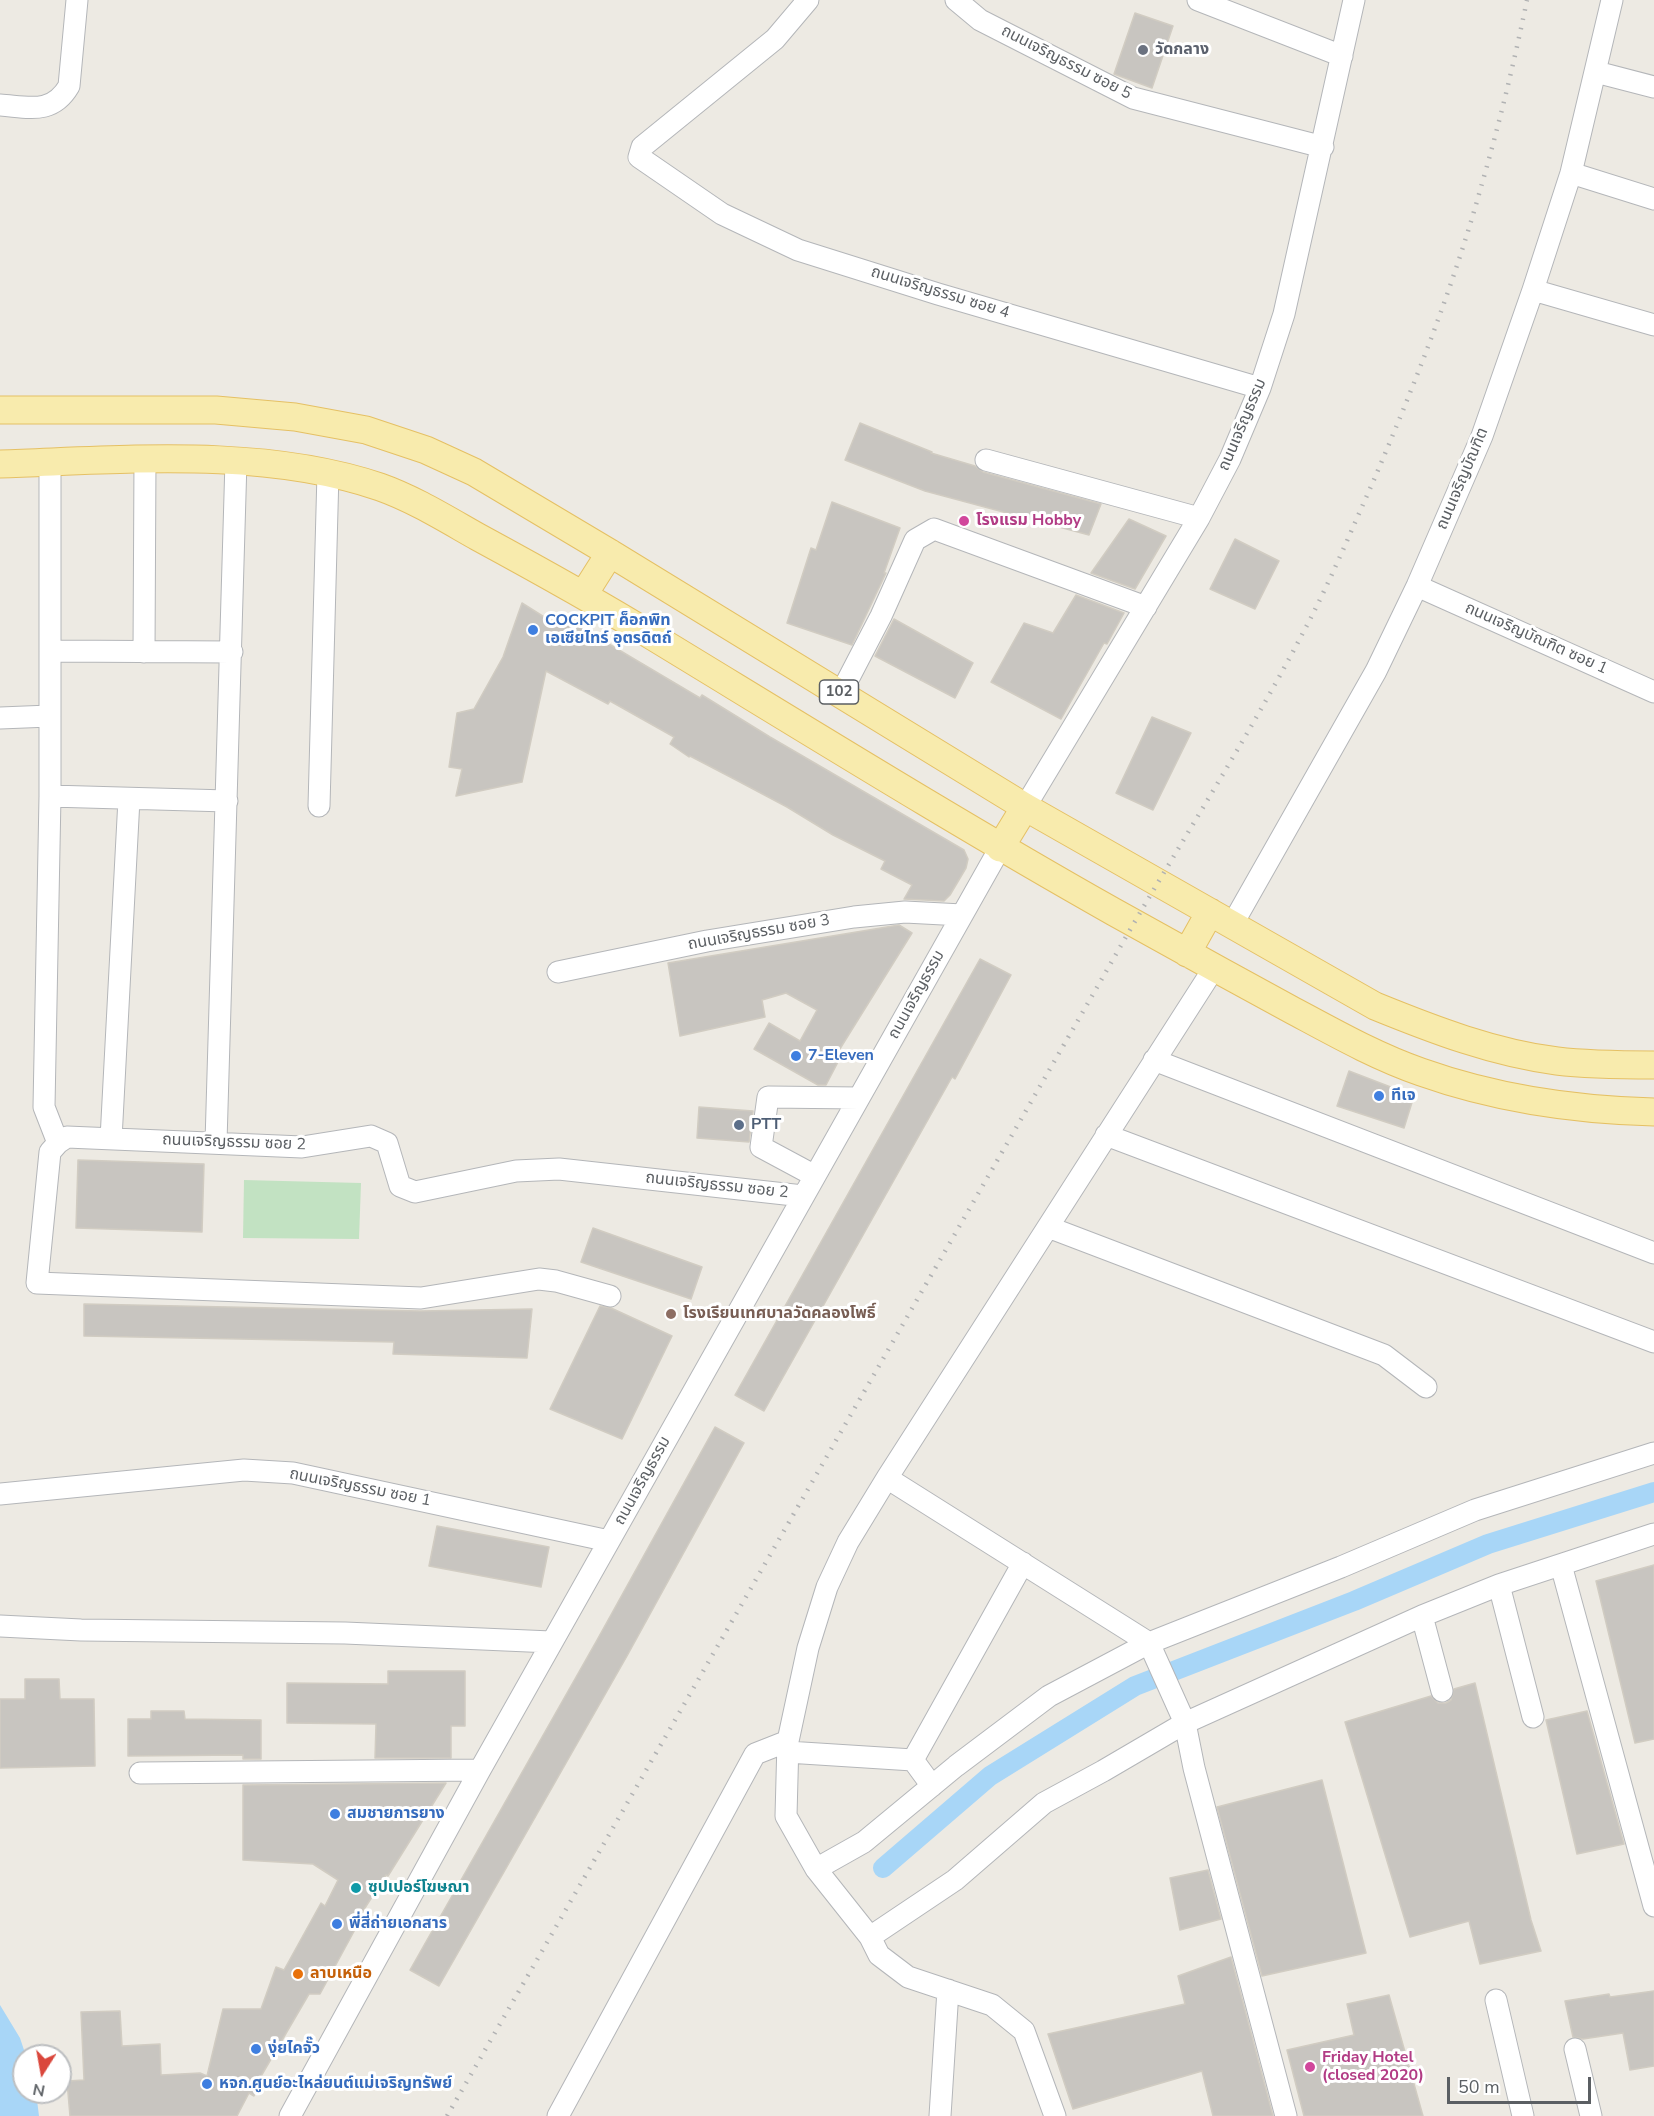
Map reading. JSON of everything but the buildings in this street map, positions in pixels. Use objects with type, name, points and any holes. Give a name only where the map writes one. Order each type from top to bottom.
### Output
[{"type":"main road","name":"102","points":[[0,410],[216,410],[295,417],[366,430],[426,450],[474,472],[841,693],[1025,807],[1375,1006],[1437,1031],[1497,1048],[1557,1061],[1654,1065]]},
{"type":"main road","points":[[0,464],[145,459],[236,461],[291,465],[383,488],[428,509],[584,594],[1000,848],[1214,968],[1363,1048],[1421,1072],[1529,1102],[1586,1109],[1654,1112]]},
{"type":"main road","points":[[584,594],[610,553]]},
{"type":"main road","points":[[1000,848],[1025,807]]},
{"type":"main road","points":[[1187,953],[1221,919]]},
{"type":"street","points":[[0,105],[49,106],[63,95],[69,86],[77,0]]},
{"type":"street","name":"ถนนเจริญธรรม ซอย 4","points":[[808,0],[775,39],[642,147],[639,157],[722,214],[798,250],[938,294],[1260,388]]},
{"type":"street","name":"ถนนเจริญธรรม ซอย 5","points":[[956,0],[980,20],[1132,98],[1323,147]]},
{"type":"street","points":[[1198,0],[1342,56]]},
{"type":"street","name":"ถนนเจริญธรรม","points":[[1025,807],[1199,518],[1230,459],[1260,388],[1284,314],[1354,0]]},
{"type":"street","name":"ถนนเจริญบัณฑิต","points":[[1221,919],[1376,671],[1417,586],[1482,436],[1571,173],[1612,0]]},
{"type":"street","points":[[1596,72],[1654,87]]},
{"type":"street","points":[[1571,173],[1654,199]]},
{"type":"street","points":[[1533,290],[1654,324]]},
{"type":"street","points":[[144,652],[145,459]]},
{"type":"street","points":[[986,460],[1199,518]]},
{"type":"street","points":[[216,1142],[236,461]]},
{"type":"street","points":[[50,462],[50,796],[44,1107],[58,1143],[50,1152],[37,1283],[421,1298],[539,1279],[556,1281],[610,1296]]},
{"type":"street","points":[[320,806],[328,473]]},
{"type":"street","points":[[841,693],[915,540],[934,529],[1146,607]]},
{"type":"street","name":"ถนนเจริญบัณฑิต ซอย 1","points":[[1417,586],[1654,692]]},
{"type":"street","points":[[50,651],[232,652]]},
{"type":"street","points":[[0,718],[50,716]]},
{"type":"street","points":[[50,796],[227,801]]},
{"type":"street","points":[[111,1139],[129,799]]},
{"type":"street","name":"ถนนเจริญธรรม","points":[[290,2116],[551,1642],[1000,848]]},
{"type":"street","name":"ถนนเจริญธรรม ซอย 3","points":[[558,972],[707,941],[854,917],[905,912],[962,915]]},
{"type":"street","points":[[1054,2116],[1024,2031],[992,2005],[908,1977],[879,1955],[870,1937],[816,1869],[786,1816],[787,1746],[808,1648],[827,1587],[849,1542],[887,1478],[1214,968]]},
{"type":"street","points":[[1154,1060],[1654,1252]]},
{"type":"street","points":[[815,1176],[761,1147],[768,1097],[859,1098]]},
{"type":"street","points":[[1106,1135],[1654,1342]]},
{"type":"street","name":"ถนนเจริญธรรม ซอย 2","points":[[58,1143],[67,1137],[302,1147],[371,1136],[387,1143],[400,1186],[415,1192],[516,1171],[559,1169],[804,1196]]},
{"type":"street","points":[[1048,1227],[1384,1355],[1426,1387]]},
{"type":"street","points":[[816,1869],[864,1842],[932,1786],[1049,1696],[1149,1643],[1341,1567],[1475,1510],[1654,1454]]},
{"type":"street","name":"ถนนเจริญธรรม ซอย 1","points":[[0,1494],[244,1470],[293,1473],[609,1541]]},
{"type":"street","points":[[887,1478],[1149,1643],[1185,1723],[1194,1768],[1286,2116]]},
{"type":"street","points":[[870,1937],[955,1880],[1044,1803],[1185,1723],[1422,1616],[1499,1585],[1654,1534]]},
{"type":"street","points":[[913,1760],[1023,1563]]},
{"type":"street","points":[[1561,1565],[1654,1906]]},
{"type":"street","points":[[1499,1585],[1533,1717]]},
{"type":"street","points":[[1422,1616],[1442,1691]]},
{"type":"street","points":[[0,1626],[81,1630],[345,1633],[551,1642]]},
{"type":"street","points":[[558,2116],[755,1754],[787,1746],[913,1760],[932,1786]]},
{"type":"street","points":[[140,1773],[480,1770]]},
{"type":"street","points":[[940,2116],[948,1990]]},
{"type":"street","points":[[1496,2000],[1523,2116]]},
{"type":"street","points":[[1575,2049],[1591,2116]]},
{"type":"green space","points":[[244,1180],[361,1183],[359,1239],[243,1238]]},
{"type":"water","points":[[0,2005],[22,2044],[12,2044],[12,2104],[38,2104],[39,2116],[0,2116]]},
{"type":"waterway","points":[[883,1868],[990,1776],[1135,1686],[1354,1601],[1488,1544],[1654,1492]]},
{"type":"railway","points":[[447,2116],[1134,923],[1264,704],[1314,611],[1388,446],[1445,299],[1488,164],[1527,0]]},
{"type":"place","name":"วัดกลาง","points":[[1143,50]]},
{"type":"place","name":"โรงแรม Hobby","points":[[964,521]]},
{"type":"place","name":"COCKPIT ค็อกพิท เอเซียไทร์ อุตรดิตถ์","points":[[533,630]]},
{"type":"place","name":"7-Eleven","points":[[796,1056]]},
{"type":"place","name":"ทีเจ","points":[[1379,1096]]},
{"type":"place","name":"PTT","points":[[739,1125]]},
{"type":"place","name":"โรงเรียนเทศบาลวัดคลองโพธิ์","points":[[671,1314]]},
{"type":"place","name":"สมชายการยาง","points":[[335,1814]]},
{"type":"place","name":"ซุปเปอร์โฆษณา","points":[[356,1888]]},
{"type":"place","name":"พี่สี่ถ่ายเอกสาร","points":[[337,1924]]},
{"type":"place","name":"ลาบเหนือ","points":[[298,1974]]},
{"type":"place","name":"งุ่ยไคจั๊ว","points":[[256,2049]]},
{"type":"place","name":"Friday Hotel (closed 2020)","points":[[1310,2067]]},
{"type":"place","name":"หจก.ศูนย์อะไหล่ยนต์แม่เจริญทรัพย์","points":[[207,2084]]}]
